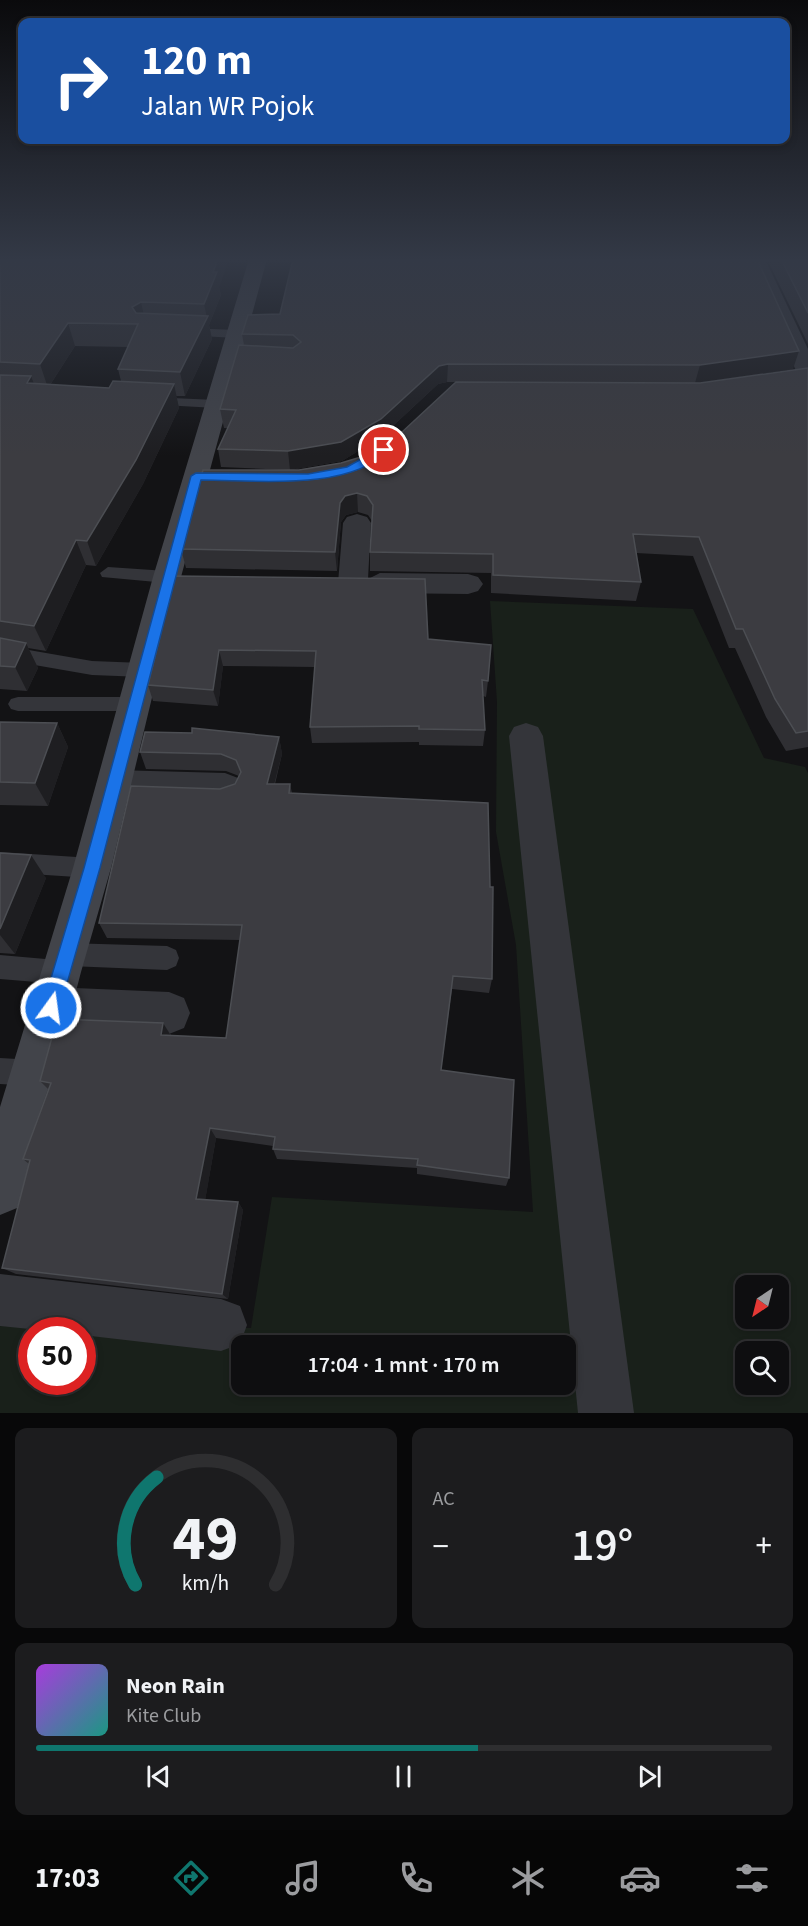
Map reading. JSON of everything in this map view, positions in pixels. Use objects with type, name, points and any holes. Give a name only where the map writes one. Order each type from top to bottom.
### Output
[{"type":"main road","points":[[0,1191],[92,868],[144,670],[177,580],[207,476],[216,404],[238,350],[244,325]]},
{"type":"street","points":[[799,331],[801,376]]},
{"type":"street","points":[[357,523],[341,583],[468,584]]},
{"type":"street","points":[[526,736],[606,1413]]},
{"type":"street","points":[[114,785],[225,788]]},
{"type":"street","points":[[59,978],[169,1013]]},
{"type":"street","points":[[0,1300],[221,1325]]},
{"type":"lane","points":[[168,332],[238,350]]},
{"type":"lane","points":[[134,400],[216,404]]},
{"type":"lane","points":[[108,573],[177,580]]},
{"type":"lane","points":[[0,652],[92,668],[144,670]]},
{"type":"lane","points":[[18,704],[135,704]]},
{"type":"lane","points":[[0,861],[92,868]]},
{"type":"lane","points":[[0,967],[59,978],[167,958]]},
{"type":"lane","points":[[0,1071],[34,1073]]},
{"type":"shaded area","points":[[490,601],[693,609],[764,758],[805,767],[808,773],[808,1413],[0,1413],[0,1326],[18,1326],[18,1395],[96,1395],[96,1327],[251,1328],[272,1197],[533,1212],[516,945],[496,832],[497,702]]},
{"type":"building","points":[[0,325],[67,325],[40,364],[0,362]]},
{"type":"building","points":[[138,325],[204,325],[180,372],[118,369]]},
{"type":"building","points":[[245,325],[787,325],[799,351],[700,365],[448,364],[439,366],[381,419],[341,442],[288,451],[218,449],[236,410],[220,409],[239,345],[293,348],[301,342],[293,335],[242,334]]},
{"type":"building","points":[[808,368],[808,731],[796,733],[775,699],[743,629],[736,629],[699,537],[633,534],[641,582],[493,575],[493,554],[370,552],[373,505],[367,496],[357,493],[345,496],[340,503],[335,552],[181,549],[203,470],[299,470],[361,457],[401,433],[456,382],[700,383]]},
{"type":"building","points":[[0,375],[31,376],[27,383],[109,388],[113,381],[174,384],[136,460],[87,541],[76,540],[34,626],[0,621]]},
{"type":"building","points":[[175,576],[425,579],[428,639],[491,645],[488,681],[482,680],[485,730],[419,729],[419,726],[310,727],[316,651],[219,650],[213,690],[148,685]]},
{"type":"building","points":[[0,638],[26,643],[15,667],[0,666]]},
{"type":"building","points":[[0,722],[57,723],[35,783],[0,782]]},
{"type":"building","points":[[192,728],[279,737],[267,784],[290,784],[289,793],[488,803],[490,887],[493,887],[492,979],[453,976],[441,1070],[514,1080],[509,1178],[417,1165],[418,1159],[273,1149],[275,1137],[210,1128],[196,1199],[238,1202],[222,1294],[2,1268],[30,1160],[23,1159],[51,1083],[40,1081],[57,1019],[163,1023],[161,1035],[226,1038],[242,925],[99,923],[131,786],[220,789],[235,784],[241,772],[236,760],[221,754],[140,752],[145,732],[192,733]]},
{"type":"building","points":[[0,853],[31,855],[0,929]]},
{"type":"route","points":[[51,1008],[92,868],[166,580],[196,476],[308,477],[350,470],[384,450]]}]
